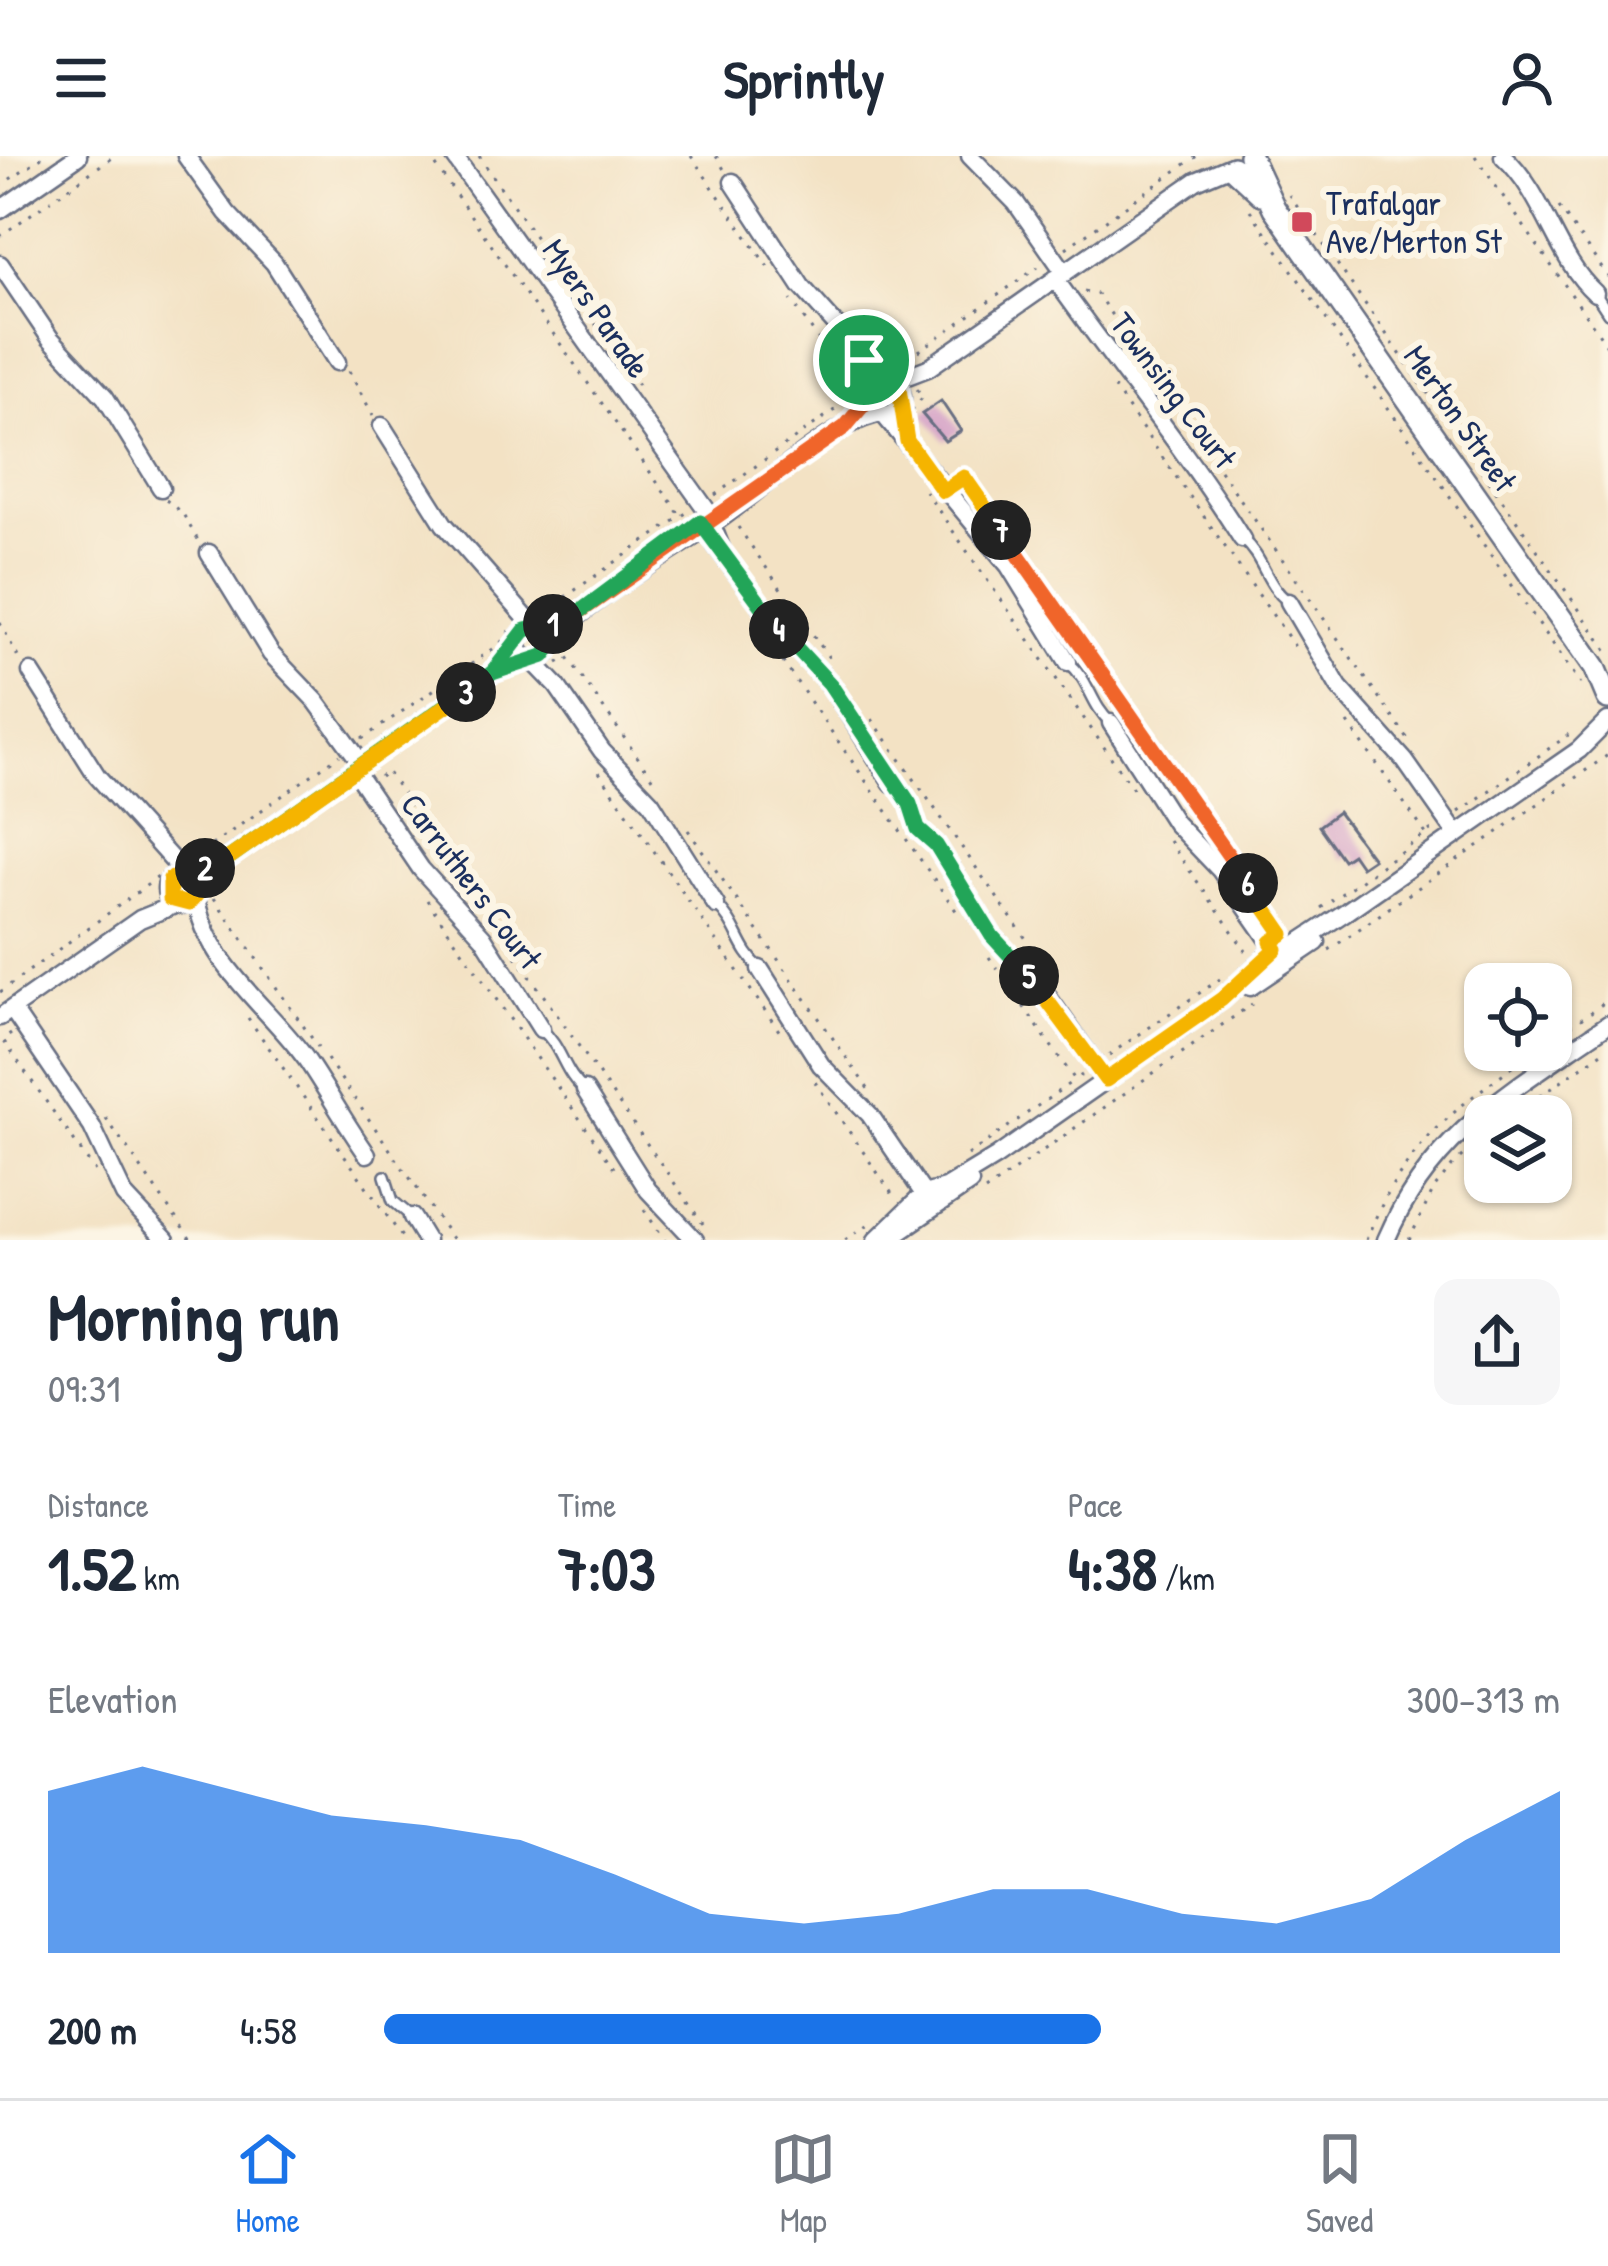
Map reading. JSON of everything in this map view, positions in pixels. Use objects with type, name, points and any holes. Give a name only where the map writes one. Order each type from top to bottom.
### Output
[{"type":"street","points":[[0,210],[78,156]]},
{"type":"street","points":[[186,156],[227,213],[274,263],[337,362]]},
{"type":"street","name":"Myers Parade","points":[[454,156],[780,630],[830,684],[892,783]]},
{"type":"street","name":"Townsing Court","points":[[970,156],[1016,203],[1067,296],[1130,386],[1177,437],[1243,539]]},
{"type":"street","points":[[1503,156],[1558,231],[1578,278],[1595,293]]},
{"type":"street","points":[[166,1240],[124,1195],[92,1126],[4,1013],[671,548],[699,514],[747,495],[1196,181],[1233,160]]},
{"type":"street","name":"Merton Street","points":[[1233,160],[1274,208],[1598,670],[1608,698]]},
{"type":"street","points":[[733,182],[801,286],[864,360],[934,491],[1009,566],[1068,662]]},
{"type":"street","points":[[0,264],[50,338],[105,397],[161,488]]},
{"type":"street","points":[[382,426],[444,524],[513,604],[557,686],[602,752],[660,815],[716,905]]},
{"type":"street","name":"Carruthers Court","points":[[209,553],[271,654],[316,701],[421,868],[484,937],[542,1029]]},
{"type":"street","points":[[1289,602],[1339,687],[1396,750],[1452,827]]},
{"type":"street","points":[[31,672],[97,776],[160,847],[206,931],[262,1010],[309,1063],[367,1154]]},
{"type":"street","points":[[1579,750],[1608,722]]},
{"type":"street","points":[[1112,723],[1175,824],[1220,870],[1277,951]]},
{"type":"street","points":[[928,1200],[956,1196],[996,1157],[1222,999],[1277,951],[1297,944],[1347,911],[1452,827],[1579,750],[1608,738]]},
{"type":"street","points":[[936,845],[992,936],[1048,997],[1106,1080]]},
{"type":"street","points":[[760,969],[821,1065],[870,1115],[928,1200]]},
{"type":"street","points":[[1387,1240],[1409,1191],[1454,1135],[1608,1024]]},
{"type":"street","points":[[585,1090],[648,1190],[695,1240]]},
{"type":"street","points":[[879,1240],[918,1222],[928,1200]]},
{"type":"street","points":[[412,1217],[426,1240]]},
{"type":"lane","points":[[1595,293],[1608,313]]},
{"type":"lane","points":[[1243,539],[1257,552],[1274,591],[1289,602]]},
{"type":"lane","points":[[1068,662],[1085,678],[1095,707],[1112,723]]},
{"type":"lane","points":[[892,783],[910,804],[922,835],[936,845]]},
{"type":"lane","points":[[716,905],[732,920],[743,952],[760,969]]},
{"type":"lane","points":[[542,1029],[557,1044],[573,1081],[585,1090]]},
{"type":"lane","points":[[385,1176],[393,1201],[412,1217]]},
{"type":"path","points":[[0,186],[43,156]]},
{"type":"path","points":[[0,236],[114,156]]},
{"type":"path","points":[[429,156],[699,514]]},
{"type":"path","points":[[478,156],[648,400]]},
{"type":"path","points":[[691,156],[772,273]]},
{"type":"path","points":[[1474,156],[1608,347]]},
{"type":"path","points":[[1280,182],[1598,670]]},
{"type":"path","points":[[1548,190],[1608,277]]},
{"type":"path","points":[[1240,195],[1598,670]]},
{"type":"path","points":[[1067,296],[1076,289],[1097,294],[1419,754]]},
{"type":"path","points":[[534,640],[857,394],[786,292]]},
{"type":"path","points":[[337,362],[351,373],[382,426]]},
{"type":"path","points":[[1111,382],[1303,658]]},
{"type":"path","points":[[1004,534],[964,477],[934,491],[1142,802]]},
{"type":"path","points":[[161,488],[209,553]]},
{"type":"path","points":[[1044,592],[1230,858]]},
{"type":"path","points":[[0,622],[18,660],[31,672]]},
{"type":"path","points":[[1344,716],[1426,834]]},
{"type":"path","points":[[1319,909],[1426,834],[1452,827],[1576,729]]},
{"type":"path","points":[[1169,840],[1251,957],[1277,951]]},
{"type":"path","points":[[0,992],[182,890],[453,1240]]},
{"type":"path","points":[[1108,1057],[1233,970]]},
{"type":"path","points":[[1572,1025],[1608,1000]]},
{"type":"path","points":[[244,1012],[404,1240]]},
{"type":"path","points":[[1541,1095],[1608,1049]]},
{"type":"path","points":[[968,1155],[1075,1080]]},
{"type":"path","points":[[1409,1240],[1435,1187],[1464,1157]]},
{"type":"building","points":[[941,401],[961,431],[945,441],[922,414]]},
{"type":"building","points":[[1338,812],[1373,859],[1361,867],[1352,854],[1343,860],[1319,826]]},
{"type":"place","name":"Trafalgar Ave/Merton St","points":[[1302,222]]},
{"type":"route","points":[[864,360],[870,397],[845,427],[704,530],[574,616],[525,630],[492,673],[226,860],[170,879],[166,888],[170,899],[189,904],[226,860],[362,764],[492,673],[544,656],[549,643],[574,616],[700,522],[704,530],[713,543],[722,548],[780,630],[823,674],[892,783],[904,794],[918,829],[936,845],[992,936],[1048,997],[1106,1080],[1222,999],[1264,965],[1276,949],[1271,942],[1283,934],[964,477],[943,491],[907,441],[899,389],[864,360]]}]
